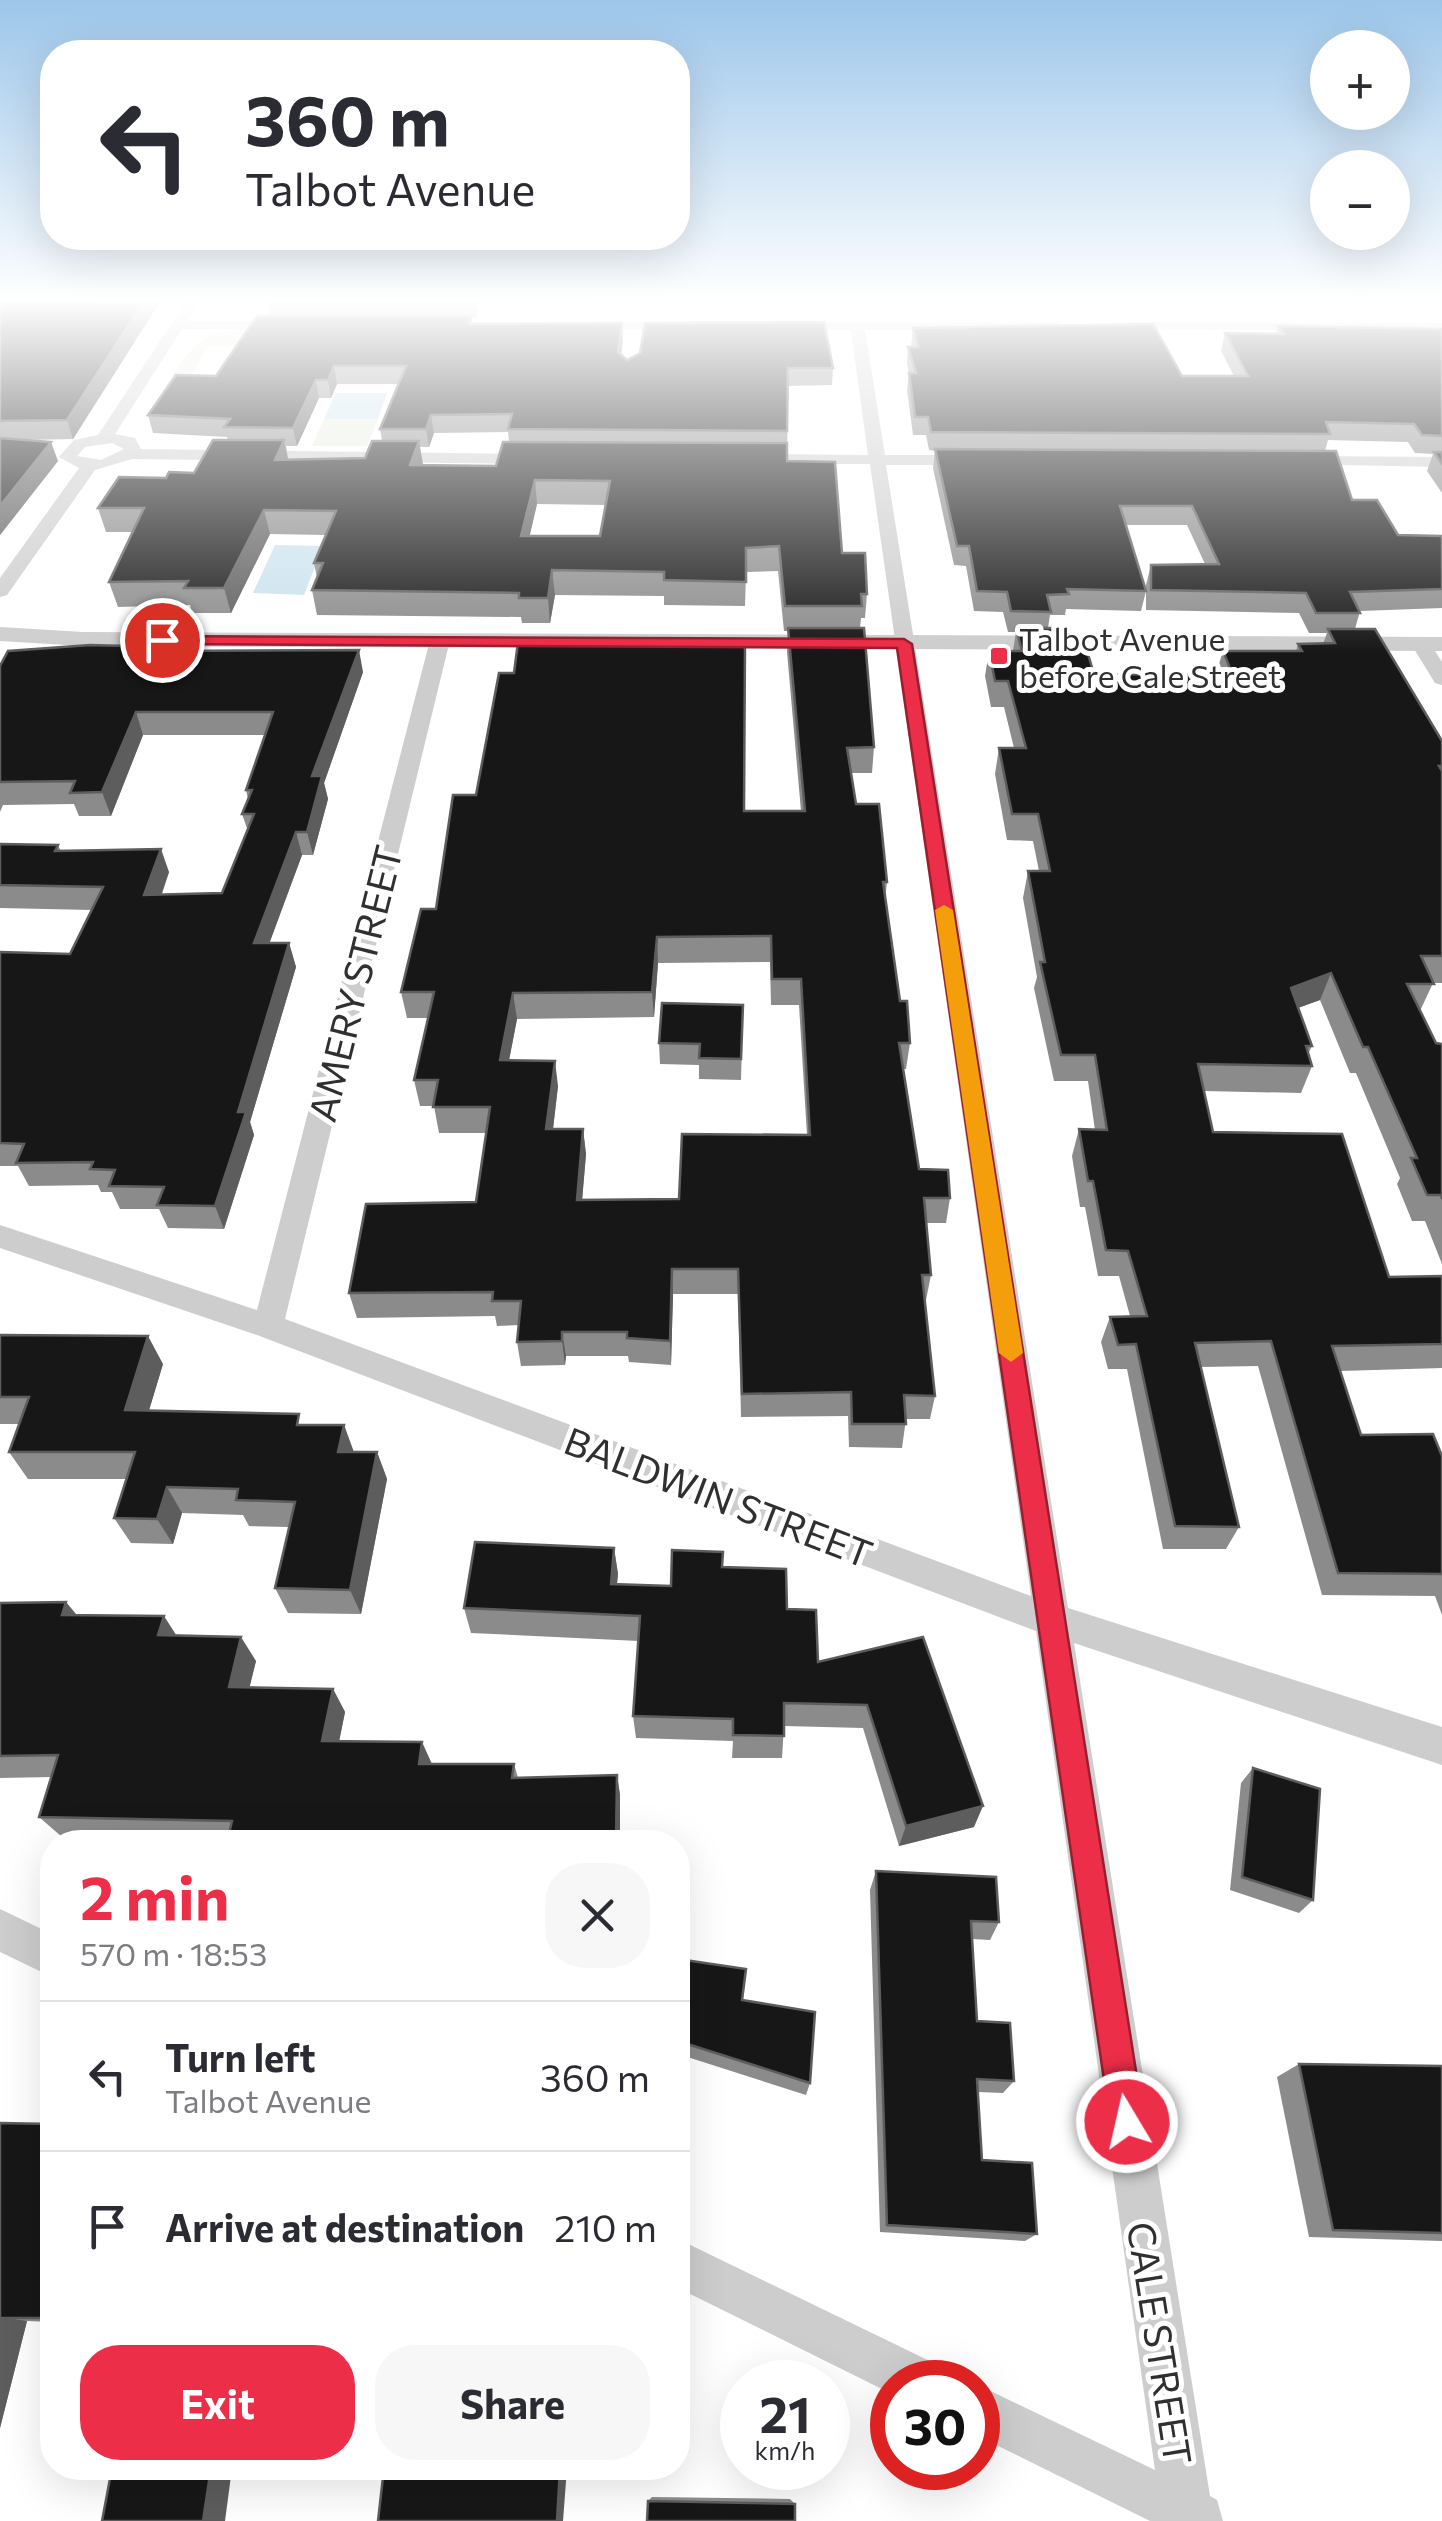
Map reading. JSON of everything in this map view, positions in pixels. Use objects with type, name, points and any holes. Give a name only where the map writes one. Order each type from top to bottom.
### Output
[{"type":"street","points":[[104,438],[117,418]]},
{"type":"street","name":"CALE STREET","points":[[870,418],[1050,1620],[1194,2518]]},
{"type":"street","points":[[130,454],[133,445],[129,441],[104,438],[62,449],[71,461],[90,464],[130,454],[552,459]]},
{"type":"street","points":[[727,460],[985,460]]},
{"type":"street","points":[[1283,461],[1442,462]]},
{"type":"street","points":[[1,592],[90,464]]},
{"type":"street","points":[[0,636],[1431,644],[1442,679]]},
{"type":"street","points":[[0,650],[83,639]]},
{"type":"street","name":"AMERY STREET","points":[[268,1326],[440,640]]},
{"type":"street","name":"BALDWIN STREET","points":[[0,1236],[268,1326],[1050,1620],[1113,1636],[1442,1746]]},
{"type":"street","points":[[0,1930],[40,1950]]},
{"type":"street","points":[[690,2269],[876,2360]]},
{"type":"street","points":[[1000,2421],[1194,2518]]},
{"type":"green space","points":[[324,419],[378,419],[367,446],[312,446]]},
{"type":"water","points":[[325,418],[378,418],[378,419]]},
{"type":"water","points":[[275,545],[323,546],[304,595],[253,593]]},
{"type":"building","points":[[0,418],[69,418],[67,420],[0,421]]},
{"type":"building","points":[[202,418],[298,418],[293,428],[224,427],[230,419]]},
{"type":"building","points":[[385,418],[430,418],[426,429],[380,429]]},
{"type":"building","points":[[511,418],[787,418],[787,431],[508,429]]},
{"type":"building","points":[[928,418],[1442,418],[1442,436],[1422,435],[1414,424],[1326,422],[1330,434],[931,432]]},
{"type":"building","points":[[0,438],[51,442],[0,506]]},
{"type":"building","points":[[213,440],[284,440],[275,460],[365,458],[372,441],[419,441],[410,465],[496,466],[503,442],[787,443],[787,461],[835,462],[842,553],[865,553],[867,594],[861,594],[862,606],[785,606],[779,546],[746,548],[746,582],[664,580],[664,572],[552,570],[548,598],[519,598],[519,593],[312,590],[323,563],[314,563],[336,511],[264,510],[224,588],[184,588],[188,581],[109,582],[144,508],[98,508],[119,477],[166,478],[169,472],[194,473]],"holes":[[[535,480],[610,481],[600,536],[521,536]]]},
{"type":"building","points":[[935,449],[1336,451],[1352,500],[1377,500],[1398,535],[1442,536],[1442,589],[1350,592],[1360,613],[1316,613],[1306,593],[1151,590],[1151,565],[1219,564],[1192,506],[1120,506],[1146,591],[1067,589],[1069,594],[1047,595],[1051,612],[1011,611],[1007,592],[977,591],[969,546],[957,546]]},
{"type":"building","points":[[788,628],[864,628],[874,747],[847,748],[856,804],[879,804],[887,882],[883,882],[900,1001],[907,1001],[910,1043],[899,1043],[919,1169],[948,1170],[950,1198],[924,1198],[931,1275],[922,1275],[935,1396],[904,1395],[906,1424],[852,1424],[851,1392],[742,1394],[738,1269],[672,1269],[670,1341],[627,1338],[627,1332],[562,1332],[562,1341],[517,1342],[521,1301],[492,1301],[493,1292],[349,1293],[366,1204],[476,1202],[490,1107],[433,1107],[438,1080],[414,1080],[434,992],[401,992],[421,909],[436,909],[453,795],[476,795],[499,673],[514,673],[518,642],[745,643],[744,811],[805,811]],"holes":[[[771,936],[772,979],[801,979],[810,1135],[682,1134],[679,1199],[577,1200],[583,1129],[546,1129],[555,1061],[500,1060],[513,993],[652,992],[657,937]]]},
{"type":"building","points":[[1016,628],[1057,628],[1063,651],[1087,651],[1094,674],[1200,675],[1232,673],[1223,651],[1302,651],[1298,644],[1335,643],[1328,629],[1375,629],[1442,741],[1442,956],[1421,956],[1434,984],[1407,984],[1436,1043],[1442,1044],[1442,1199],[1441,1195],[1427,1195],[1411,1158],[1417,1158],[1331,973],[1291,988],[1312,1046],[1306,1046],[1312,1066],[1198,1064],[1213,1132],[1342,1134],[1389,1277],[1442,1276],[1442,1344],[1332,1346],[1361,1435],[1433,1434],[1442,1456],[1442,1574],[1338,1573],[1271,1341],[1195,1343],[1239,1527],[1175,1526],[1136,1344],[1118,1345],[1110,1317],[1147,1316],[1128,1251],[1106,1250],[1093,1181],[1088,1181],[1079,1129],[1107,1130],[1095,1055],[1061,1055],[1040,962],[1045,962],[1028,871],[1050,871],[1038,814],[1012,814],[999,748],[1026,748],[1008,681],[995,681],[989,651],[1022,651]]},
{"type":"building","points":[[90,645],[167,647],[166,651],[359,650],[312,776],[322,776],[307,832],[296,832],[254,943],[289,943],[238,1112],[246,1112],[215,1206],[157,1205],[164,1187],[109,1186],[115,1170],[90,1169],[93,1162],[16,1163],[24,1144],[0,1143],[0,952],[70,954],[103,887],[0,885],[0,844],[58,845],[55,851],[161,849],[144,895],[222,893],[254,814],[242,814],[252,790],[246,790],[273,712],[136,712],[102,792],[70,793],[75,781],[0,782],[0,666],[8,651]]},
{"type":"building","points":[[662,1003],[743,1005],[741,1059],[699,1058],[700,1044],[659,1043]]},
{"type":"building","points":[[0,1335],[148,1336],[125,1410],[299,1414],[297,1425],[344,1425],[338,1452],[377,1452],[350,1590],[275,1588],[295,1502],[236,1500],[238,1489],[167,1487],[157,1519],[114,1518],[135,1452],[9,1452],[29,1397],[0,1397]]},
{"type":"building","points":[[475,1542],[614,1548],[611,1584],[671,1586],[672,1550],[723,1552],[722,1567],[786,1569],[787,1609],[816,1610],[818,1662],[923,1637],[983,1806],[906,1826],[867,1705],[784,1703],[784,1736],[733,1735],[733,1719],[633,1716],[640,1616],[464,1608]]},
{"type":"building","points":[[66,1602],[62,1615],[164,1616],[158,1635],[241,1637],[229,1687],[333,1689],[322,1741],[422,1742],[419,1764],[514,1764],[512,1778],[617,1775],[616,1830],[230,1830],[232,1821],[39,1817],[58,1755],[0,1756],[0,1603]]},
{"type":"building","points":[[1253,1768],[1320,1789],[1313,1900],[1242,1877]]},
{"type":"building","points":[[876,1871],[996,1877],[999,1922],[971,1921],[977,2021],[1010,2023],[1014,2081],[977,2079],[982,2160],[1032,2163],[1037,2234],[887,2225]]},
{"type":"building","points":[[690,1961],[746,1969],[742,2000],[815,2012],[810,2083],[690,2045]]},
{"type":"building","points":[[1299,2064],[1442,2066],[1442,2233],[1333,2230]]},
{"type":"building","points":[[0,2123],[40,2124],[40,2318],[0,2318]]},
{"type":"building","points":[[110,2480],[209,2480],[203,2521],[102,2521]]},
{"type":"building","points":[[383,2480],[559,2480],[557,2521],[378,2521]]},
{"type":"building","points":[[648,2501],[795,2504],[795,2521],[647,2521]]},
{"type":"slow traffic","points":[[944,910],[1011,1353]]},
{"type":"place","name":"Talbot Avenue before Cale Street","points":[[999,656]]},
{"type":"route","points":[[162,640],[904,644],[1127,2122]]}]
